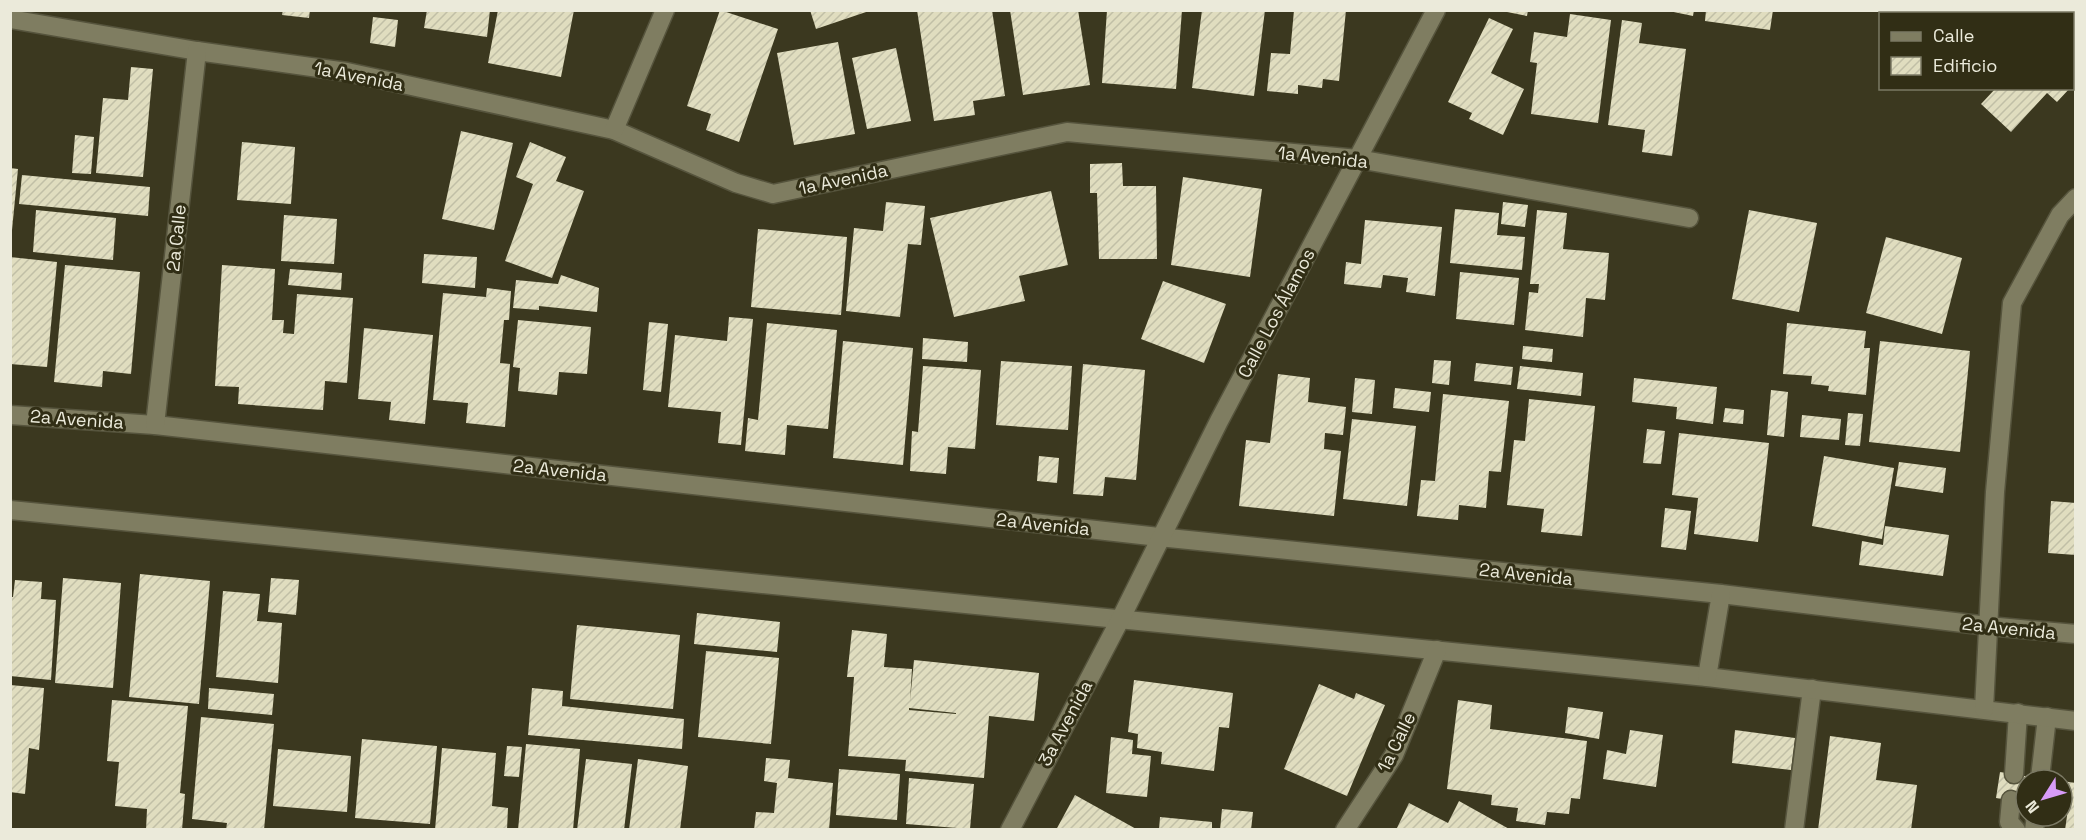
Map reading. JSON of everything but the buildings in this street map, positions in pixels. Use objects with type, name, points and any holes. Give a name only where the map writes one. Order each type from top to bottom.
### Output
[{"type":"street","points":[[614,130],[664,10]]},
{"type":"street","name":"Calle Los Álamos","points":[[1121,618],[1159,537],[1436,10]]},
{"type":"street","name":"1a Avenida","points":[[10,19],[196,51],[347,72],[614,130],[736,183],[773,194],[1067,132],[1359,159],[1689,218]]},
{"type":"street","name":"2a Calle","points":[[155,425],[196,51]]},
{"type":"street","points":[[1984,709],[1995,492],[2012,303],[2060,215],[2076,198]]},
{"type":"street","name":"2a Avenida","points":[[10,415],[155,425],[1159,537],[1721,594],[1988,626],[2076,634]]},
{"type":"street","points":[[10,510],[1707,677],[2076,721]]},
{"type":"street","points":[[1707,677],[1721,594]]},
{"type":"street","name":"3a Avenida","points":[[1010,830],[1121,618]]},
{"type":"street","name":"1a Calle","points":[[1345,830],[1394,755],[1437,650]]},
{"type":"street","points":[[1794,830],[1812,689]]},
{"type":"street","points":[[2014,768],[2018,713]]},
{"type":"street","points":[[2041,768],[2047,717]]},
{"type":"street","points":[[2011,800],[2009,822],[2016,830]]}]
